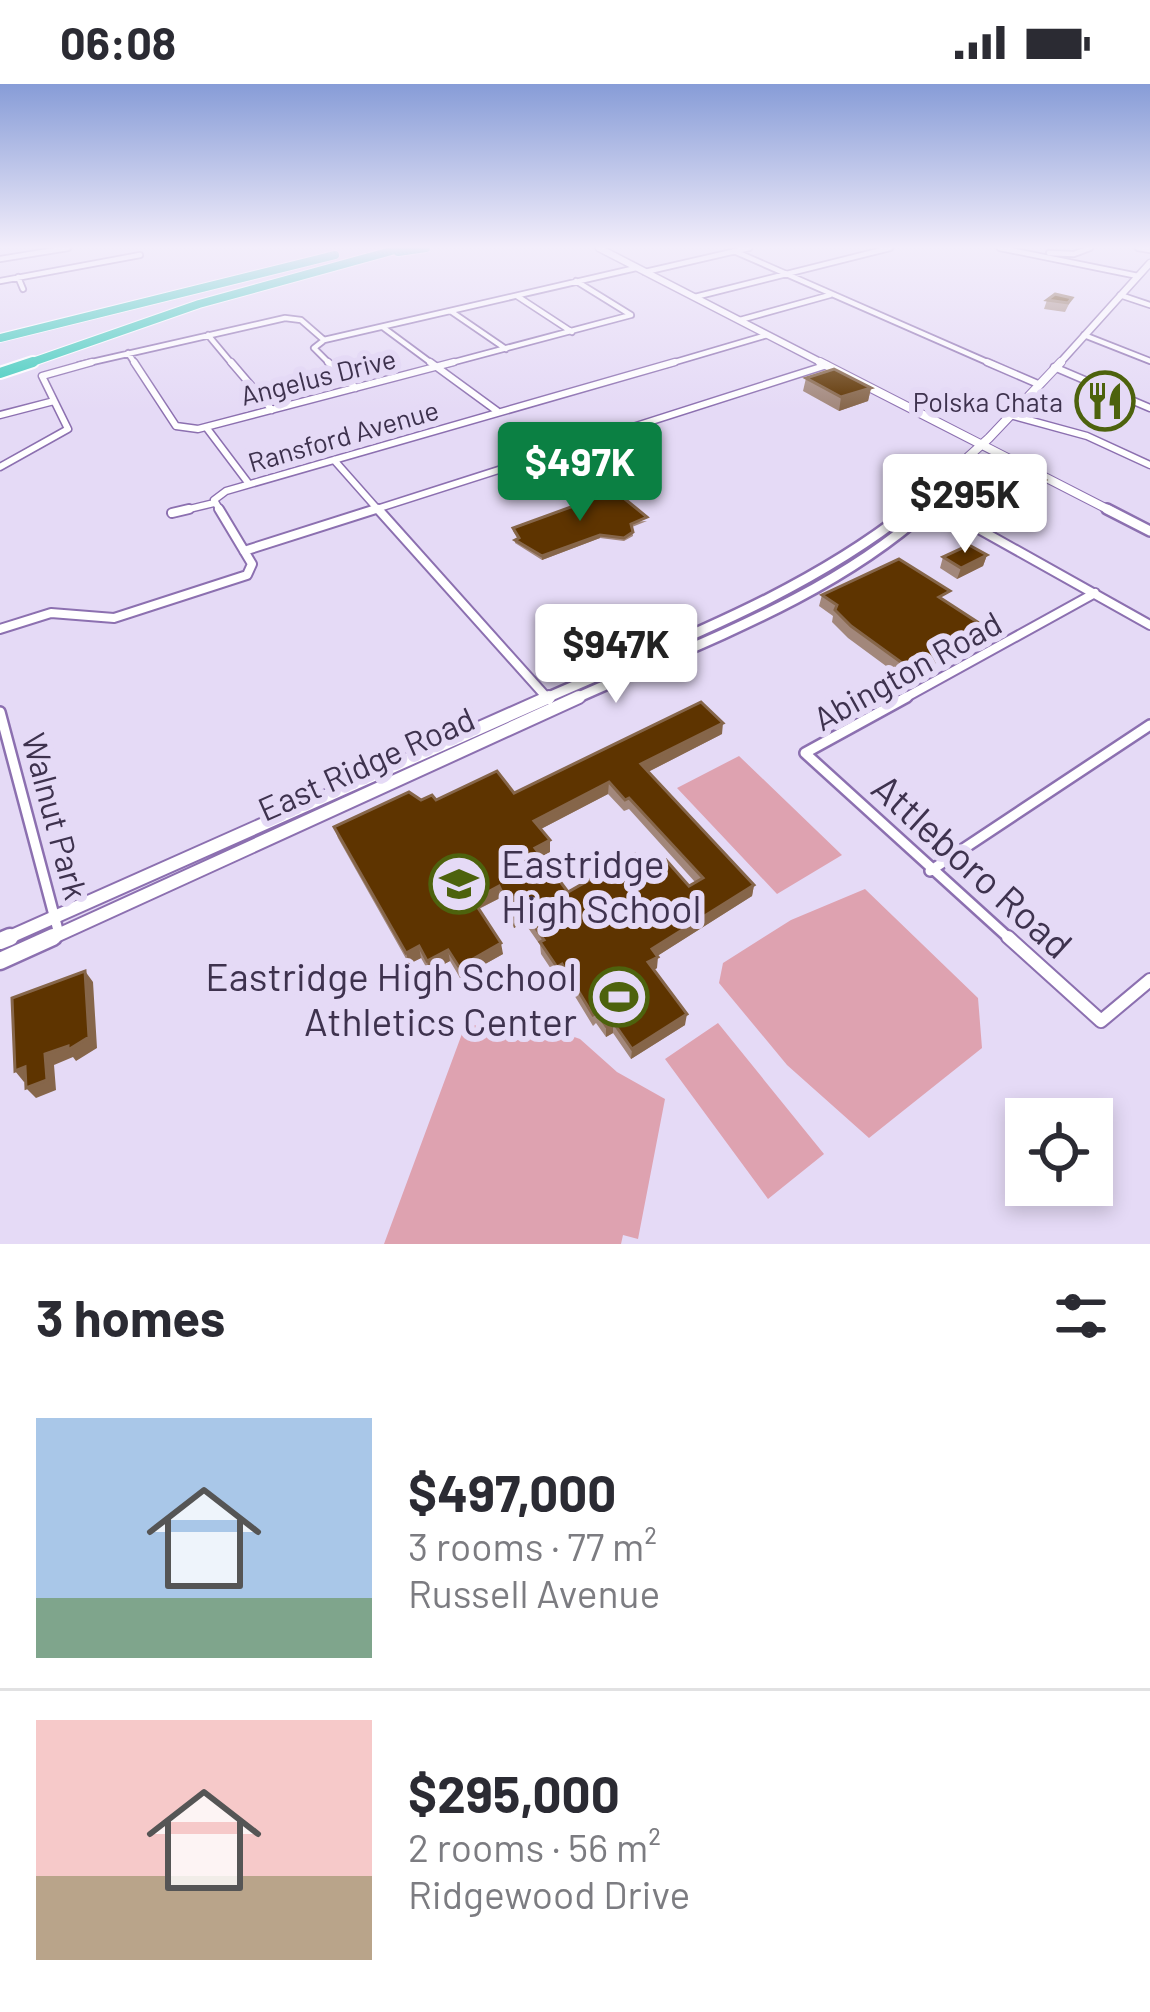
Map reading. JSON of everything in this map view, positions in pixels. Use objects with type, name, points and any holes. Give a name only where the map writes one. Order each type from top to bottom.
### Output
[{"type":"highway","points":[[0,338],[144,302]]},
{"type":"highway","points":[[0,373],[207,302]]},
{"type":"main road","points":[[703,302],[1150,531]]},
{"type":"main road","name":"East Ridge Road","points":[[0,940],[808,591],[889,542],[936,502],[982,445],[1114,302]]},
{"type":"main road","name":"East Ridge Road","points":[[0,962],[813,575],[880,534],[982,445]]},
{"type":"street","points":[[356,388],[314,348],[324,340],[489,302]]},
{"type":"street","points":[[525,302],[572,332]]},
{"type":"street","name":"Angelus Drive","points":[[128,353],[176,426],[206,427],[631,314],[611,302]]},
{"type":"street","points":[[740,320],[806,302]]},
{"type":"street","points":[[849,302],[1038,384]]},
{"type":"street","points":[[451,311],[506,349]]},
{"type":"street","points":[[0,467],[67,432],[43,374],[292,317],[324,340]]},
{"type":"street","points":[[383,327],[499,412]]},
{"type":"street","points":[[208,335],[272,410]]},
{"type":"street","name":"Ransford Avenue","points":[[172,513],[214,503],[221,493],[249,484],[767,335]]},
{"type":"street","points":[[1084,335],[1150,361]]},
{"type":"street","points":[[0,629],[51,613],[114,619],[199,592],[251,573],[253,567],[244,551],[827,365]]},
{"type":"street","points":[[1054,368],[1150,408]]},
{"type":"street","points":[[0,415],[54,401]]},
{"type":"street","points":[[1010,415],[1093,439],[1150,465]]},
{"type":"street","points":[[206,427],[249,484]]},
{"type":"street","points":[[334,460],[550,702]]},
{"type":"street","points":[[922,497],[1150,625]]},
{"type":"street","name":"Ransford Avenue","points":[[214,503],[244,551]]},
{"type":"street","name":"Abington Road","points":[[805,753],[1095,593]]},
{"type":"street","name":"Walnut Park","points":[[0,712],[59,934]]},
{"type":"street","points":[[930,871],[1150,725]]},
{"type":"street","name":"Attleboro Road","points":[[805,753],[930,871],[1102,1021],[1150,980]]},
{"type":"shaded area","points":[[739,756],[842,855],[777,894],[677,788]]},
{"type":"shaded area","points":[[865,889],[978,998],[982,1048],[869,1138],[787,1065],[719,983],[723,963],[791,920]]},
{"type":"shaded area","points":[[466,1023],[499,1031],[540,1025],[580,1039],[617,1072],[665,1099],[638,1239],[623,1235],[621,1244],[384,1244]]},
{"type":"shaded area","points":[[718,1023],[824,1154],[768,1199],[665,1059]]},
{"type":"building","points":[[834,369],[871,388],[841,397],[806,378]]},
{"type":"building","points":[[1018,466],[1045,480],[1007,497],[995,492],[1001,488],[988,482],[989,475]]},
{"type":"building","points":[[615,491],[647,517],[631,524],[633,532],[624,538],[600,535],[542,556],[515,540],[519,538],[513,528]]},
{"type":"building","points":[[969,545],[987,555],[961,568],[943,557]]},
{"type":"building","points":[[899,559],[950,591],[939,597],[985,627],[909,668],[851,626],[835,610],[837,605],[822,595]]},
{"type":"building","name":"Eastridge High School","points":[[701,702],[723,723],[641,764],[754,885],[652,949],[658,957],[648,962],[687,1014],[632,1049],[613,1022],[606,1026],[597,1013],[593,1015],[562,964],[557,967],[540,942],[544,940],[523,910],[513,916],[499,886],[473,900],[501,943],[459,967],[448,950],[427,961],[419,946],[406,953],[334,827],[409,792],[421,800],[432,795],[436,800],[497,771],[514,793]],"holes":[[[609,782],[625,800],[629,798],[703,878],[689,886],[666,860],[653,868],[635,854],[568,892],[535,848],[550,840],[534,821]]]},
{"type":"building","points":[[85,971],[89,1037],[68,1050],[68,1046],[45,1054],[47,1080],[26,1088],[25,1067],[15,1071],[12,998]]},
{"type":"place","name":"Polska Chata","points":[[1105,401]]},
{"type":"place","name":"Eastridge High School","points":[[459,884]]},
{"type":"place","name":"Eastridge High School Athletics Center","points":[[619,997]]}]
